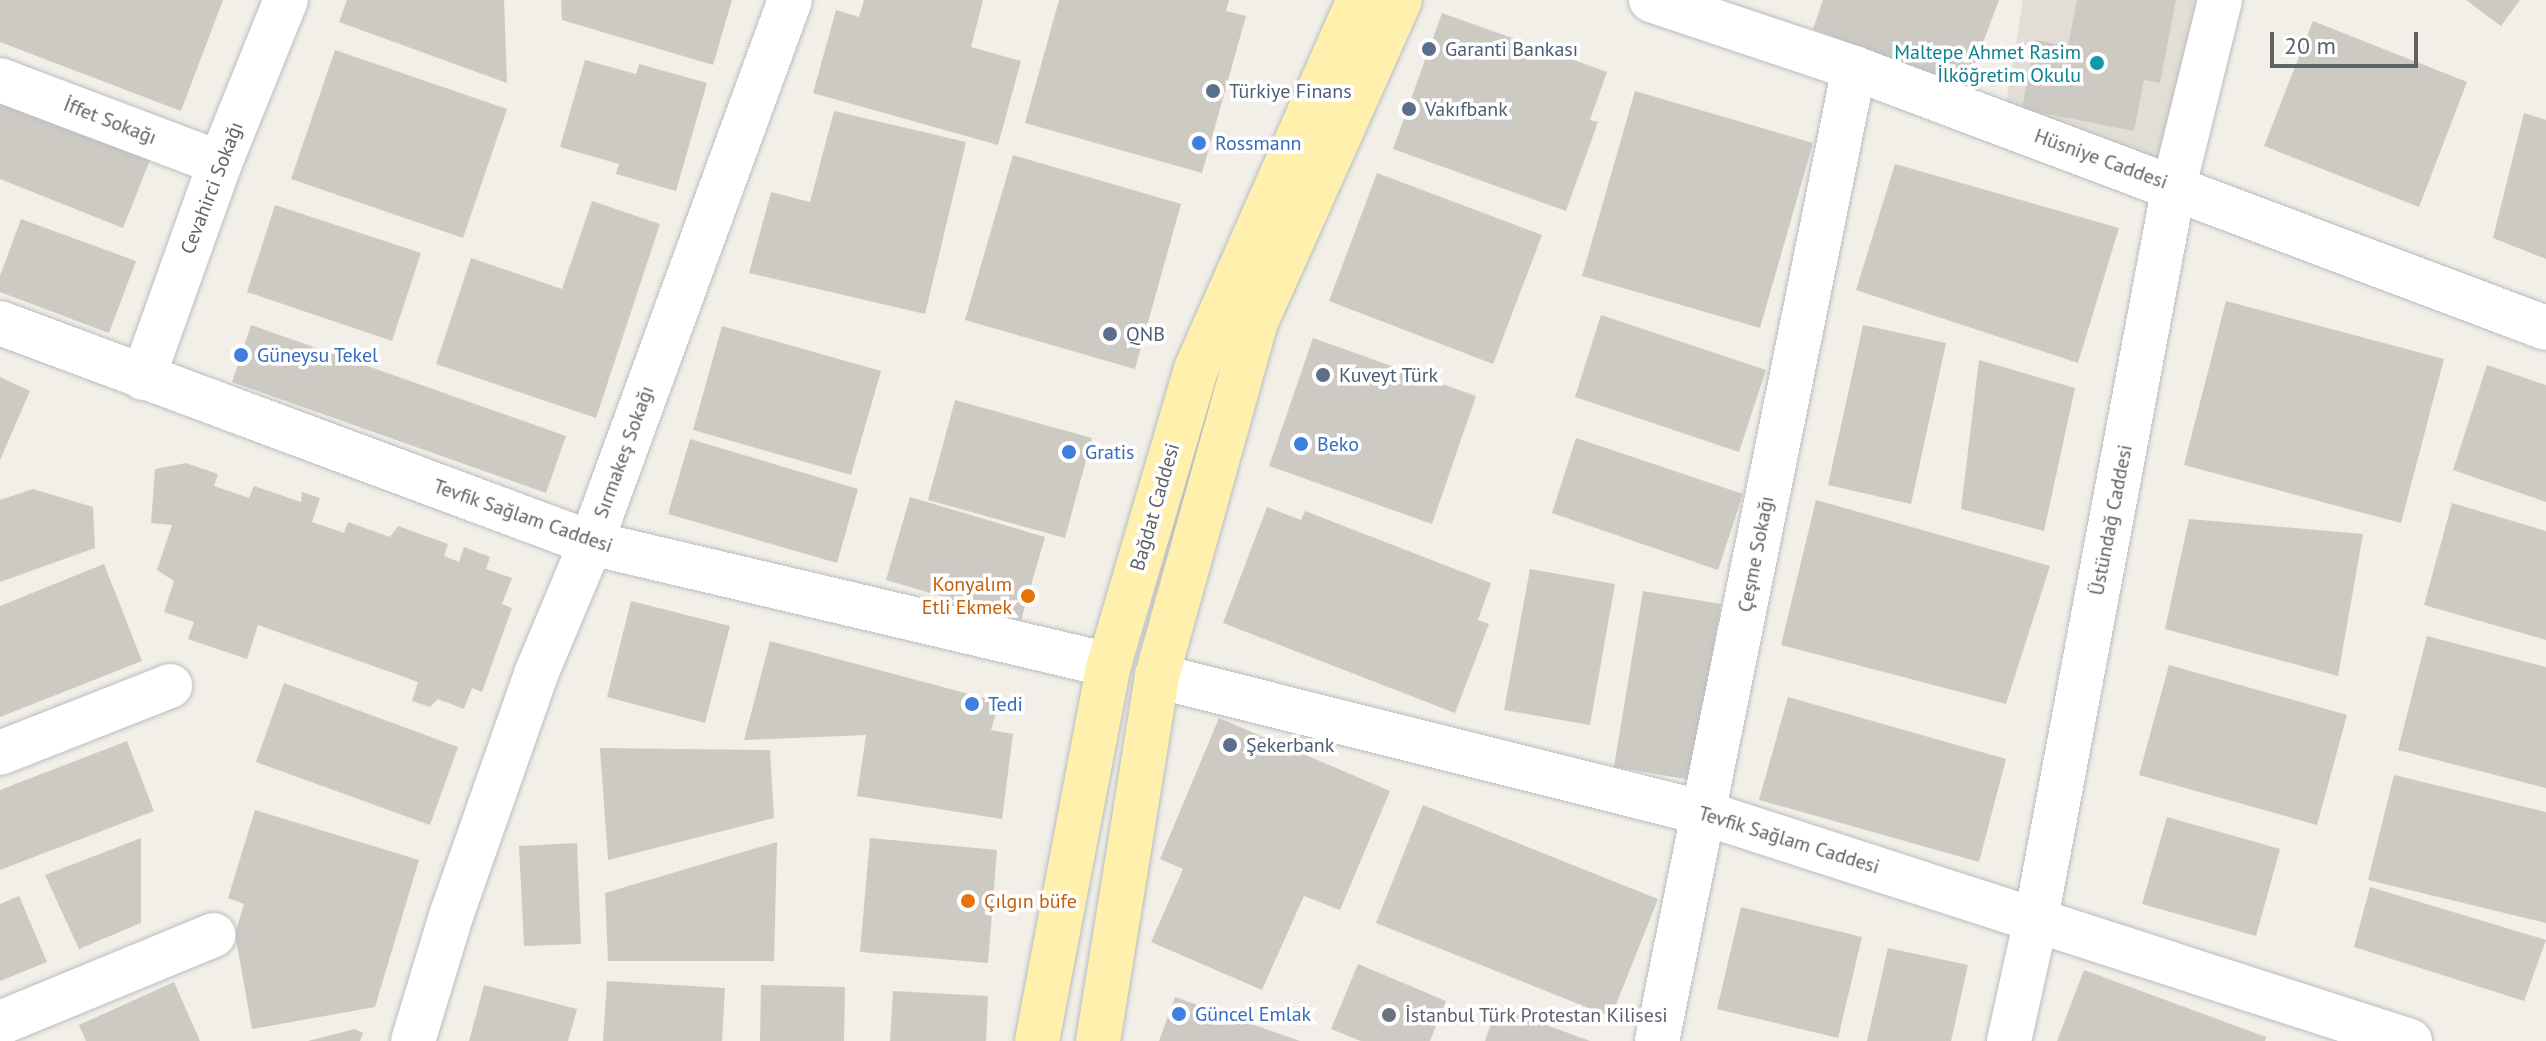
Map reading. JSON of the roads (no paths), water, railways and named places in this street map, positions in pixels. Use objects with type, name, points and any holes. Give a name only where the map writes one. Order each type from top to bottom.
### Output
[{"type":"main road","name":"Bağdat Caddesi","points":[[1037,1041],[1109,665],[1196,369],[1359,0]]},
{"type":"main road","points":[[1098,1041],[1157,676],[1256,322],[1400,0]]},
{"type":"street","name":"Cevahirci Sokağı","points":[[143,378],[220,163],[286,0]]},
{"type":"street","name":"Sırmakeş Sokağı","points":[[413,1041],[452,913],[536,674],[591,543],[790,0]]},
{"type":"street","name":"Hüsniye Caddesi","points":[[1651,0],[1854,68],[2546,328]]},
{"type":"street","name":"Üstündağ Caddesi","points":[[2009,1041],[2036,919],[2174,186],[2220,0]]},
{"type":"street","name":"Çeşme Sokağı","points":[[1657,1041],[1854,68]]},
{"type":"street","name":"İffet Sokağı","points":[[0,80],[220,163]]},
{"type":"street","name":"Tevfik Sağlam Caddesi","points":[[0,323],[591,543],[1109,665]]},
{"type":"street","name":"Tevfik Sağlam Caddesi","points":[[1157,676],[1704,813],[2410,1041]]},
{"type":"street","points":[[0,753],[170,686]]},
{"type":"street","points":[[0,1023],[214,935]]},
{"type":"place","name":"Garanti Bankası","points":[[1429,49]]},
{"type":"place","name":"Maltepe Ahmet Rasim İlköğretim Okulu","points":[[2097,63]]},
{"type":"place","name":"Türkiye Finans","points":[[1213,91]]},
{"type":"place","name":"Vakıfbank","points":[[1409,109]]},
{"type":"place","name":"Rossmann","points":[[1199,143]]},
{"type":"place","name":"QNB","points":[[1110,334]]},
{"type":"place","name":"Güneysu Tekel","points":[[241,355]]},
{"type":"place","name":"Kuveyt Türk","points":[[1323,375]]},
{"type":"place","name":"Beko","points":[[1301,444]]},
{"type":"place","name":"Gratis","points":[[1069,452]]},
{"type":"place","name":"Konyalım Etli Ekmek","points":[[1028,596]]},
{"type":"place","name":"Tedi","points":[[972,704]]},
{"type":"place","name":"Şekerbank","points":[[1230,745]]},
{"type":"place","name":"Çılgın büfe","points":[[968,901]]},
{"type":"place","name":"Güncel Emlak","points":[[1179,1014]]},
{"type":"place","name":"İstanbul Türk Protestan Kilisesi","points":[[1389,1015]]}]
